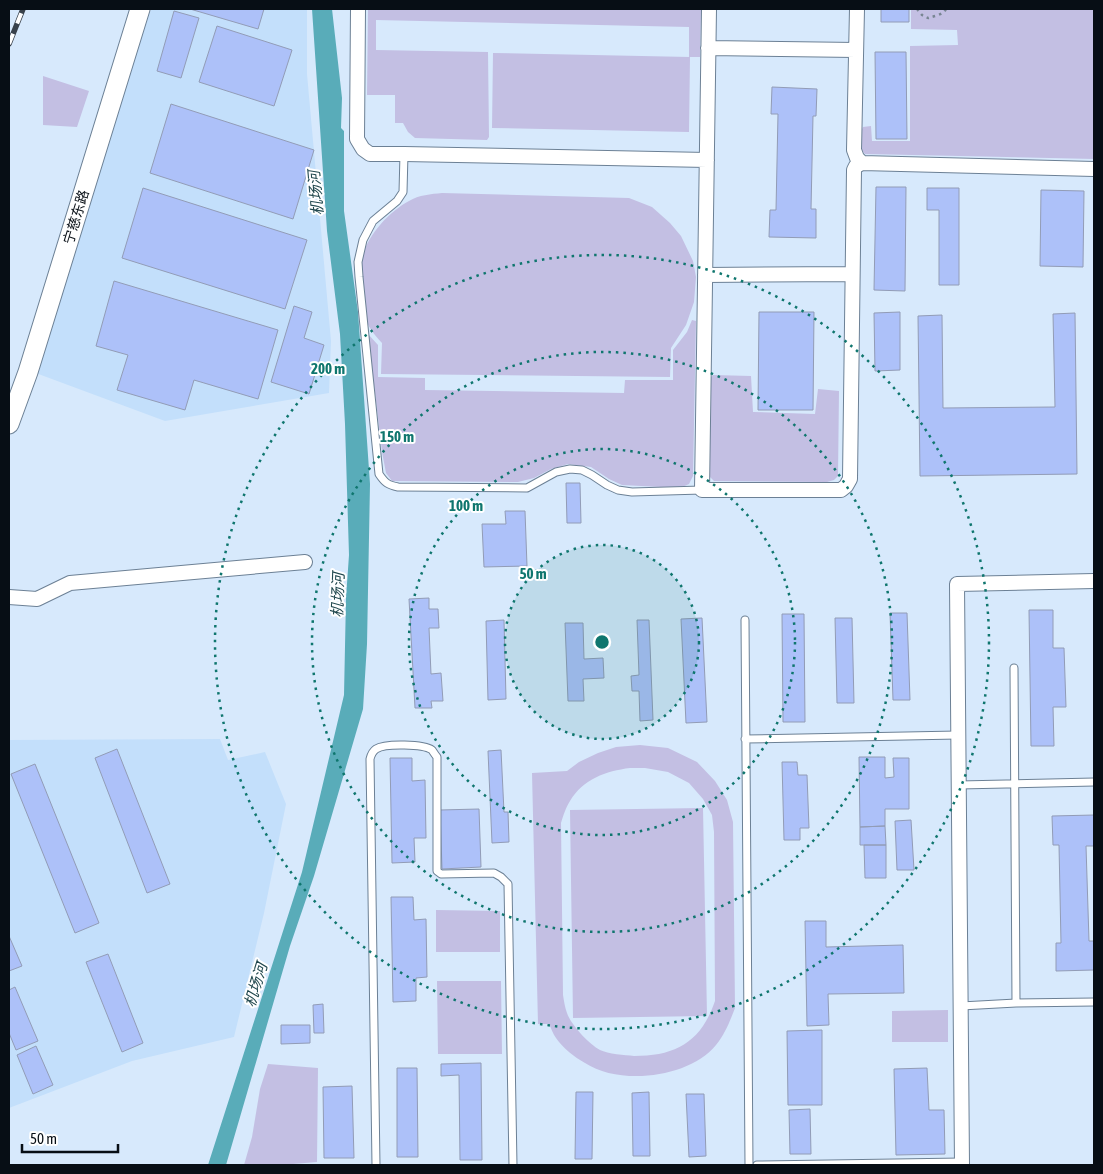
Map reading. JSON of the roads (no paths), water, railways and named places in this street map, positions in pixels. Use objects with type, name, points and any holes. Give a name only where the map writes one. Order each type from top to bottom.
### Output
[{"type":"main road","name":"宁慈东路","points":[[9,424],[28,372],[140,9]]},
{"type":"street","points":[[358,9],[358,139],[363,150],[370,154],[707,160]]},
{"type":"street","points":[[709,9],[702,490],[840,490],[846,486],[850,479],[852,274],[854,170],[856,166],[862,164],[1094,169]]},
{"type":"street","points":[[856,9],[854,150],[856,158],[862,164]]},
{"type":"street","points":[[708,48],[856,50]]},
{"type":"street","points":[[705,275],[852,274]]},
{"type":"street","points":[[9,597],[37,598],[70,583],[305,562]]},
{"type":"street","points":[[962,1164],[957,584],[1094,581]]},
{"type":"lane","points":[[404,154],[403,192],[397,201],[373,221],[363,240],[358,262],[379,474],[385,482],[390,486],[398,487],[527,488],[556,472],[570,469],[582,470],[607,486],[618,490],[632,492],[702,490]]},
{"type":"lane","points":[[745,620],[749,1165]]},
{"type":"lane","points":[[1014,668],[1016,1003]]},
{"type":"lane","points":[[745,739],[958,734]]},
{"type":"lane","points":[[376,1165],[370,758],[377,748],[385,745],[422,746],[432,750],[437,757],[437,871],[441,874],[494,873],[508,884],[513,1165]]},
{"type":"lane","points":[[959,785],[1094,782]]},
{"type":"lane","points":[[961,1006],[1094,1002]]},
{"type":"lane","points":[[757,1165],[962,1164]]},
{"type":"railway","points":[[9,44],[23,9]]},
{"type":"water label","name":"机场河","points":[[316,193]]},
{"type":"water label","name":"机场河","points":[[338,595]]},
{"type":"water label","name":"机场河","points":[[256,985]]}]
